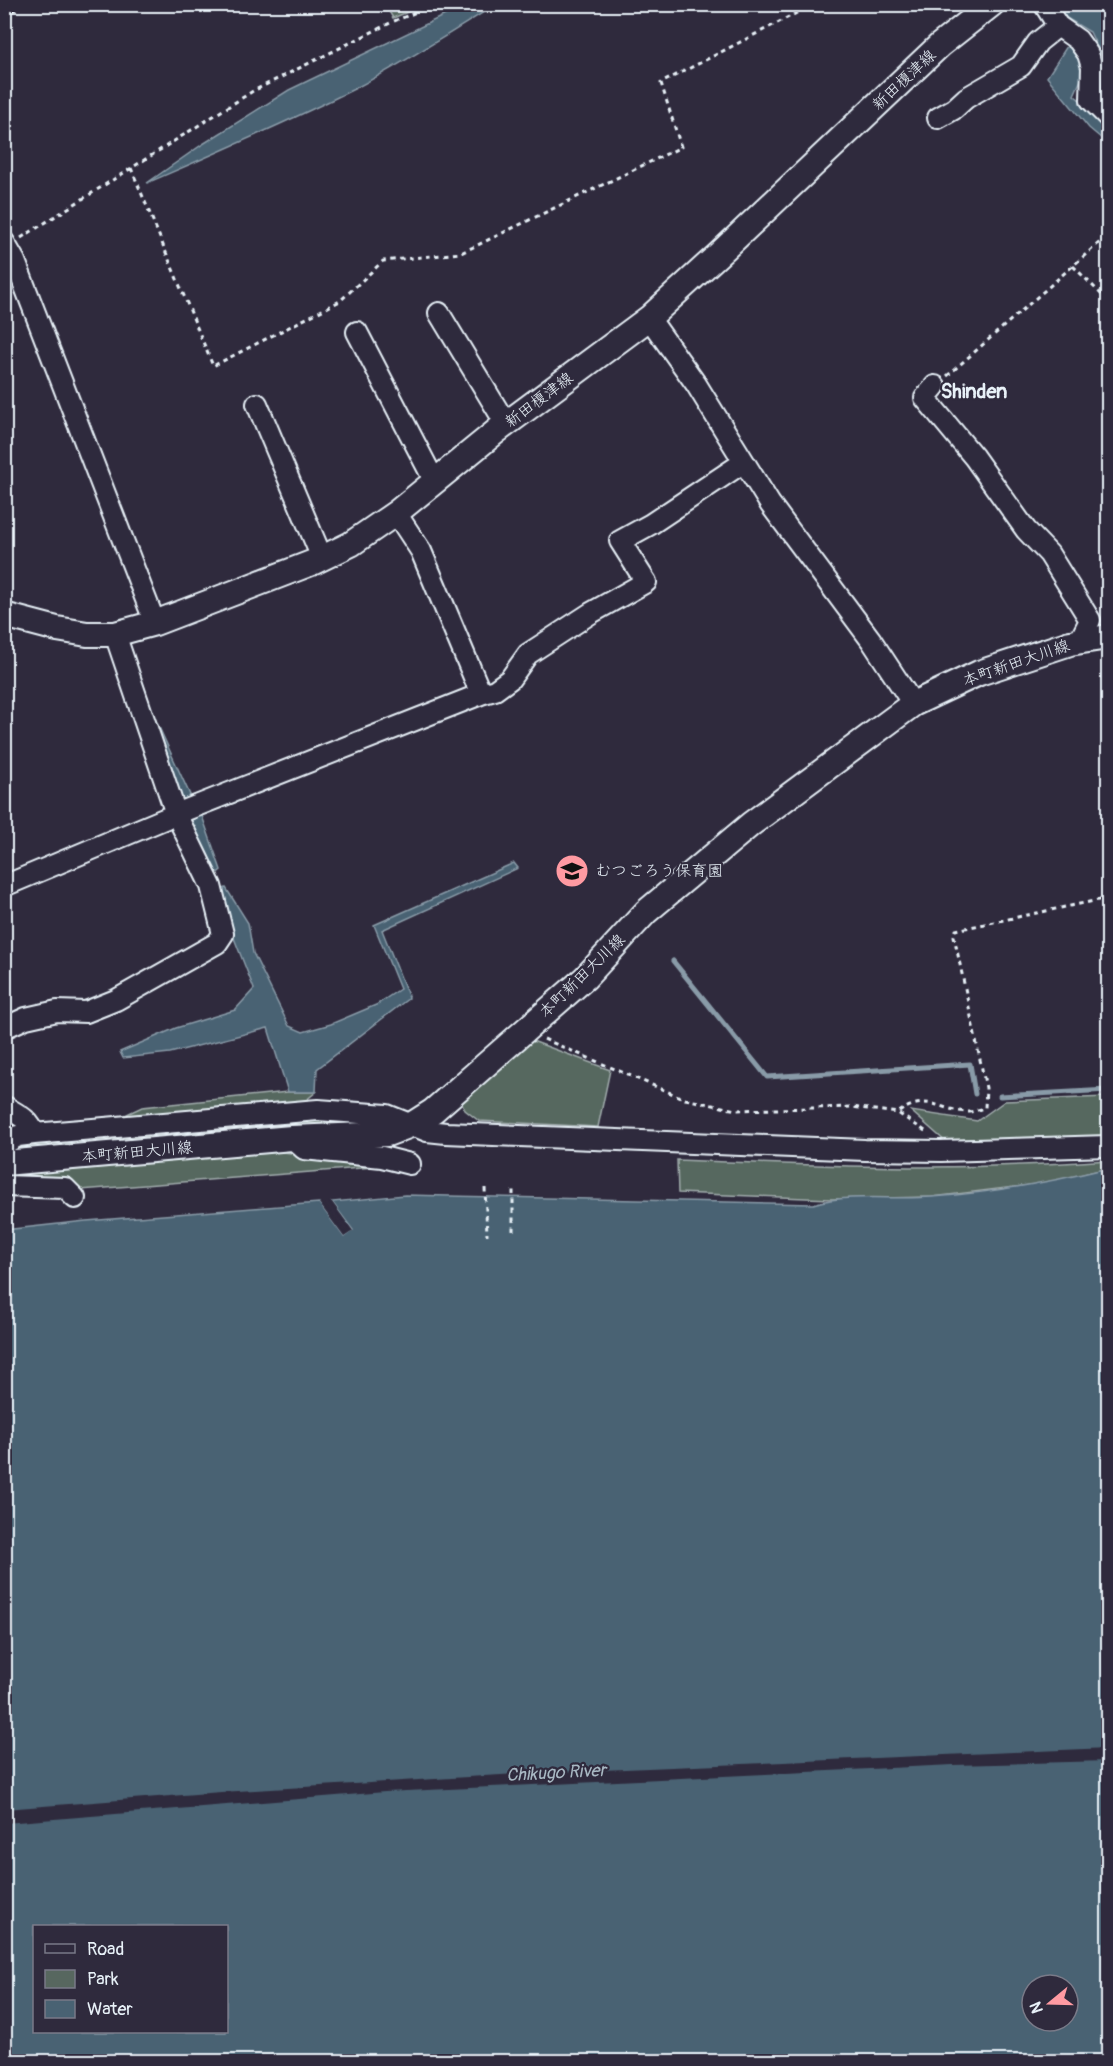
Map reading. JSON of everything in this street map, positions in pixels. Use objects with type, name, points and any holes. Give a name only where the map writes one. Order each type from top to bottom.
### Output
[{"type":"main road","name":"新田榎津線","points":[[4,615],[57,629],[87,634],[115,634],[154,623],[322,558],[351,544],[396,513],[506,424],[650,318],[940,45],[992,4]]},
{"type":"main road","name":"本町新田大川線","points":[[4,1163],[292,1138],[387,1134],[411,1125],[434,1111],[585,978],[646,912],[751,824],[913,704],[979,673],[1070,643],[1108,637]]},
{"type":"street","points":[[1044,4],[1058,26],[1078,40],[1088,54],[1092,67],[1091,100],[1108,117]]},
{"type":"street","points":[[938,118],[954,109],[966,98],[1021,66],[1038,42],[1058,26]]},
{"type":"street","points":[[8,254],[154,623]]},
{"type":"street","points":[[439,313],[506,424]]},
{"type":"street","points":[[650,318],[696,384],[770,504],[871,640],[913,704]]},
{"type":"street","points":[[357,332],[435,482]]},
{"type":"street","points":[[935,386],[925,398],[974,457],[1026,531],[1049,554],[1090,620],[1079,642]]},
{"type":"street","points":[[257,404],[322,558]]},
{"type":"street","points":[[4,885],[176,814],[495,690],[510,679],[528,654],[591,613],[646,582],[620,541],[651,524],[744,462]]},
{"type":"street","points":[[396,513],[421,551],[481,694]]},
{"type":"street","points":[[4,1028],[26,1018],[57,1011],[86,1012],[116,1000],[217,943],[223,934],[211,886],[176,814],[115,634]]},
{"type":"street","points":[[4,1106],[26,1119],[32,1127],[15,1137]]},
{"type":"street","points":[[15,1137],[318,1110],[387,1115],[427,1131],[446,1133],[866,1150],[941,1151],[1108,1146]]},
{"type":"street","points":[[292,1138],[304,1149],[382,1156],[410,1164]]},
{"type":"street","points":[[4,1186],[65,1188],[75,1198]]},
{"type":"path","points":[[4,16],[26,4]]},
{"type":"path","points":[[8,254],[131,168],[253,91],[392,22],[436,4]]},
{"type":"path","points":[[131,168],[213,366],[340,301],[383,261],[461,253],[681,147],[661,83],[814,4]]},
{"type":"path","points":[[935,386],[1108,236]]},
{"type":"path","points":[[1073,266],[1108,301]]},
{"type":"path","points":[[898,1113],[910,1104],[923,1102],[971,1112],[985,1108],[987,1088],[954,936],[956,930],[1108,898]]},
{"type":"path","points":[[528,1028],[540,1037],[685,1099],[736,1110],[852,1107],[898,1113],[928,1132],[941,1151]]},
{"type":"path","points":[[485,1188],[487,1235]]},
{"type":"path","points":[[513,1188],[513,1232]]},
{"type":"green space","points":[[385,5],[424,5],[393,18]]},
{"type":"green space","points":[[527,1039],[610,1070],[598,1127],[479,1121],[465,1110],[461,1101]]},
{"type":"green space","points":[[288,1092],[316,1092],[300,1105],[108,1123],[142,1107]]},
{"type":"green space","points":[[1108,1097],[1108,1136],[946,1142],[911,1111],[977,1121],[1005,1101]]},
{"type":"green space","points":[[323,1119],[386,1124],[5,1157],[18,1143]]},
{"type":"green space","points":[[276,1151],[387,1166],[80,1190],[5,1181],[5,1175]]},
{"type":"green space","points":[[677,1160],[947,1167],[1108,1160],[1108,1168],[1048,1183],[932,1197],[831,1199],[678,1193]]},
{"type":"water","points":[[466,5],[495,5],[408,59],[354,89],[277,126],[147,183],[203,144],[289,90]]},
{"type":"water","points":[[1056,5],[1108,5],[1108,57],[1101,55],[1090,32],[1065,17]]},
{"type":"water","points":[[1069,43],[1087,66],[1074,95],[1108,124],[1108,144],[1089,128],[1047,77]]},
{"type":"water","points":[[143,683],[153,714],[190,795],[186,802],[175,801],[132,687]]},
{"type":"water","points":[[201,813],[221,870],[212,878],[184,818]]},
{"type":"water","points":[[514,863],[518,868],[382,930],[409,998],[317,1069],[316,1092],[288,1092],[268,1028],[170,1053],[123,1058],[120,1052],[176,1028],[235,1010],[254,989],[225,915],[221,890],[226,888],[248,923],[253,953],[289,1026],[303,1032],[331,1024],[376,1005],[400,989],[374,925]]},
{"type":"water","name":"Chikugo River","points":[[1108,1168],[1108,2061],[5,2061],[4,1230],[86,1221],[319,1203],[344,1237],[353,1230],[332,1202],[405,1195],[813,1204],[842,1199],[917,1198],[976,1193]]},
{"type":"pier","points":[[329,1202],[332,1202],[353,1231],[344,1237],[319,1203],[323,1203],[345,1233],[349,1230]]},
{"type":"pier","points":[[1108,1748],[1108,1761],[953,1765],[385,1792],[5,1823],[5,1809],[221,1792],[532,1773]]},
{"type":"waterway","points":[[673,961],[767,1077],[970,1064],[975,1094]]},
{"type":"waterway","points":[[1000,1096],[1108,1090]]},
{"type":"place","name":"むつごろう保育園","points":[[572,871]]},
{"type":"district","name":"Shinden","points":[[974,391]]}]
